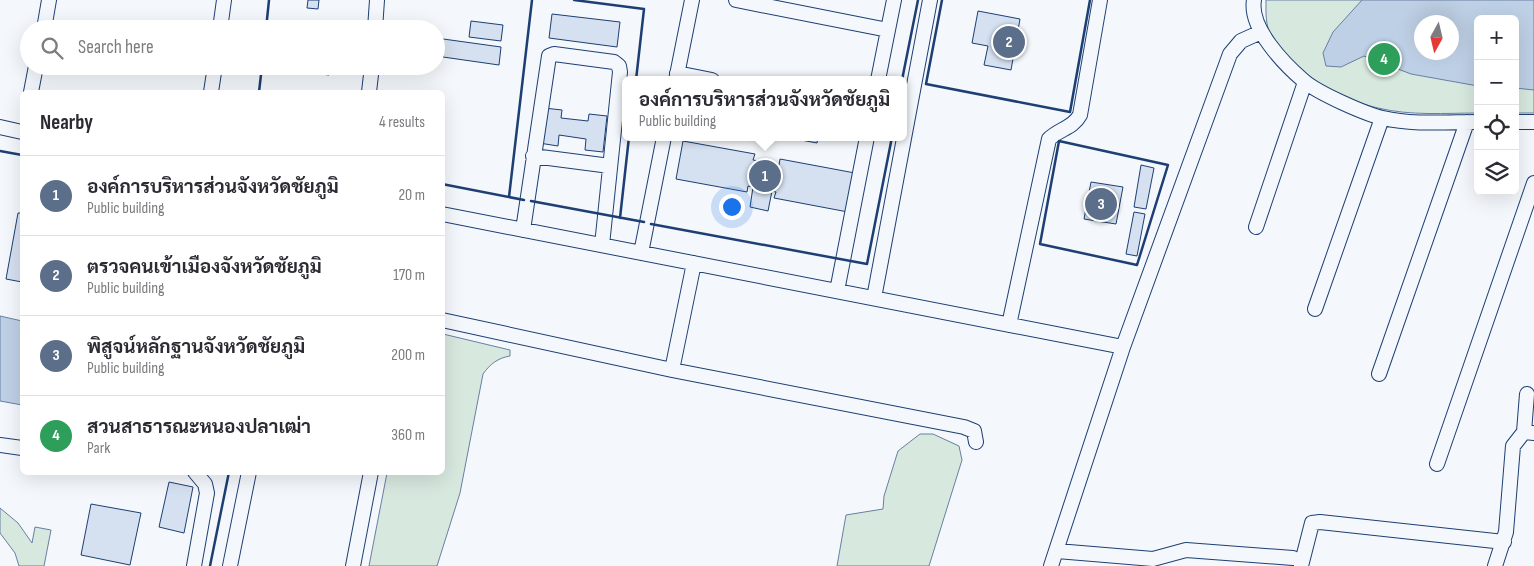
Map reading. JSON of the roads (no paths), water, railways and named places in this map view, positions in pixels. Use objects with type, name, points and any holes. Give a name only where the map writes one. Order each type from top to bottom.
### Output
[{"type":"street","points":[[46,20],[49,0]]},
{"type":"street","points":[[221,20],[224,0]]},
{"type":"street","points":[[376,20],[377,0]]},
{"type":"street","points":[[676,76],[692,0]]},
{"type":"street","points":[[736,0],[888,30]]},
{"type":"street","points":[[879,76],[894,0]]},
{"type":"street","points":[[907,122],[930,0]]},
{"type":"street","points":[[1009,325],[1049,139],[1054,134],[1076,123],[1080,116],[1100,0]]},
{"type":"street","points":[[1254,0],[1253,7],[1261,32],[1305,82],[1341,102],[1382,118],[1416,122],[1472,122],[1379,374]]},
{"type":"street","points":[[1051,566],[1123,347],[1230,54],[1241,42],[1261,32]]},
{"type":"street","points":[[523,230],[549,56],[554,54],[614,62],[619,66],[620,72],[602,245]]},
{"type":"street","points":[[34,90],[35,75]]},
{"type":"street","points":[[212,90],[214,75]]},
{"type":"street","points":[[369,90],[371,75]]},
{"type":"street","points":[[1256,227],[1305,82]]},
{"type":"street","points":[[1315,309],[1382,118]]},
{"type":"street","points":[[1519,122],[1534,122]]},
{"type":"street","points":[[0,127],[20,132]]},
{"type":"street","points":[[641,253],[663,141]]},
{"type":"street","points":[[837,291],[866,141]]},
{"type":"street","points":[[874,298],[904,141]]},
{"type":"street","points":[[533,156],[610,166]]},
{"type":"street","points":[[1437,464],[1534,183]]},
{"type":"street","points":[[445,215],[1123,347]]},
{"type":"street","points":[[672,370],[694,263]]},
{"type":"street","points":[[445,321],[672,370],[964,427],[974,431],[976,442]]},
{"type":"street","points":[[1495,566],[1504,542],[1513,446],[1529,432],[1526,394]]},
{"type":"street","points":[[0,445],[20,448]]},
{"type":"street","points":[[194,566],[207,492],[205,484],[197,475]]},
{"type":"street","points":[[230,566],[248,475]]},
{"type":"street","points":[[353,566],[370,475]]},
{"type":"street","points":[[1057,551],[1153,559],[1186,550],[1297,562],[1312,524],[1320,522],[1504,542]]},
{"type":"water","points":[[1362,0],[1534,0],[1534,90],[1519,88],[1519,15],[1474,15],[1474,85],[1411,74],[1364,56],[1341,67],[1326,66],[1323,53],[1333,32]]},
{"type":"water","points":[[0,316],[20,321],[20,405],[0,401]]},
{"type":"place","name":"ตรวจคนเข้าเมืองจังหวัดชัยภูมิ","points":[[1009,42]]},
{"type":"place","name":"สวนสาธารณะหนองปลาเฒ่า","points":[[1384,59]]},
{"type":"place","name":"องค์การบริหารส่วนจังหวัดชัยภูมิ","points":[[765,176]]},
{"type":"place","name":"พิสูจน์หลักฐานจังหวัดชัยภูมิ","points":[[1101,204]]}]
